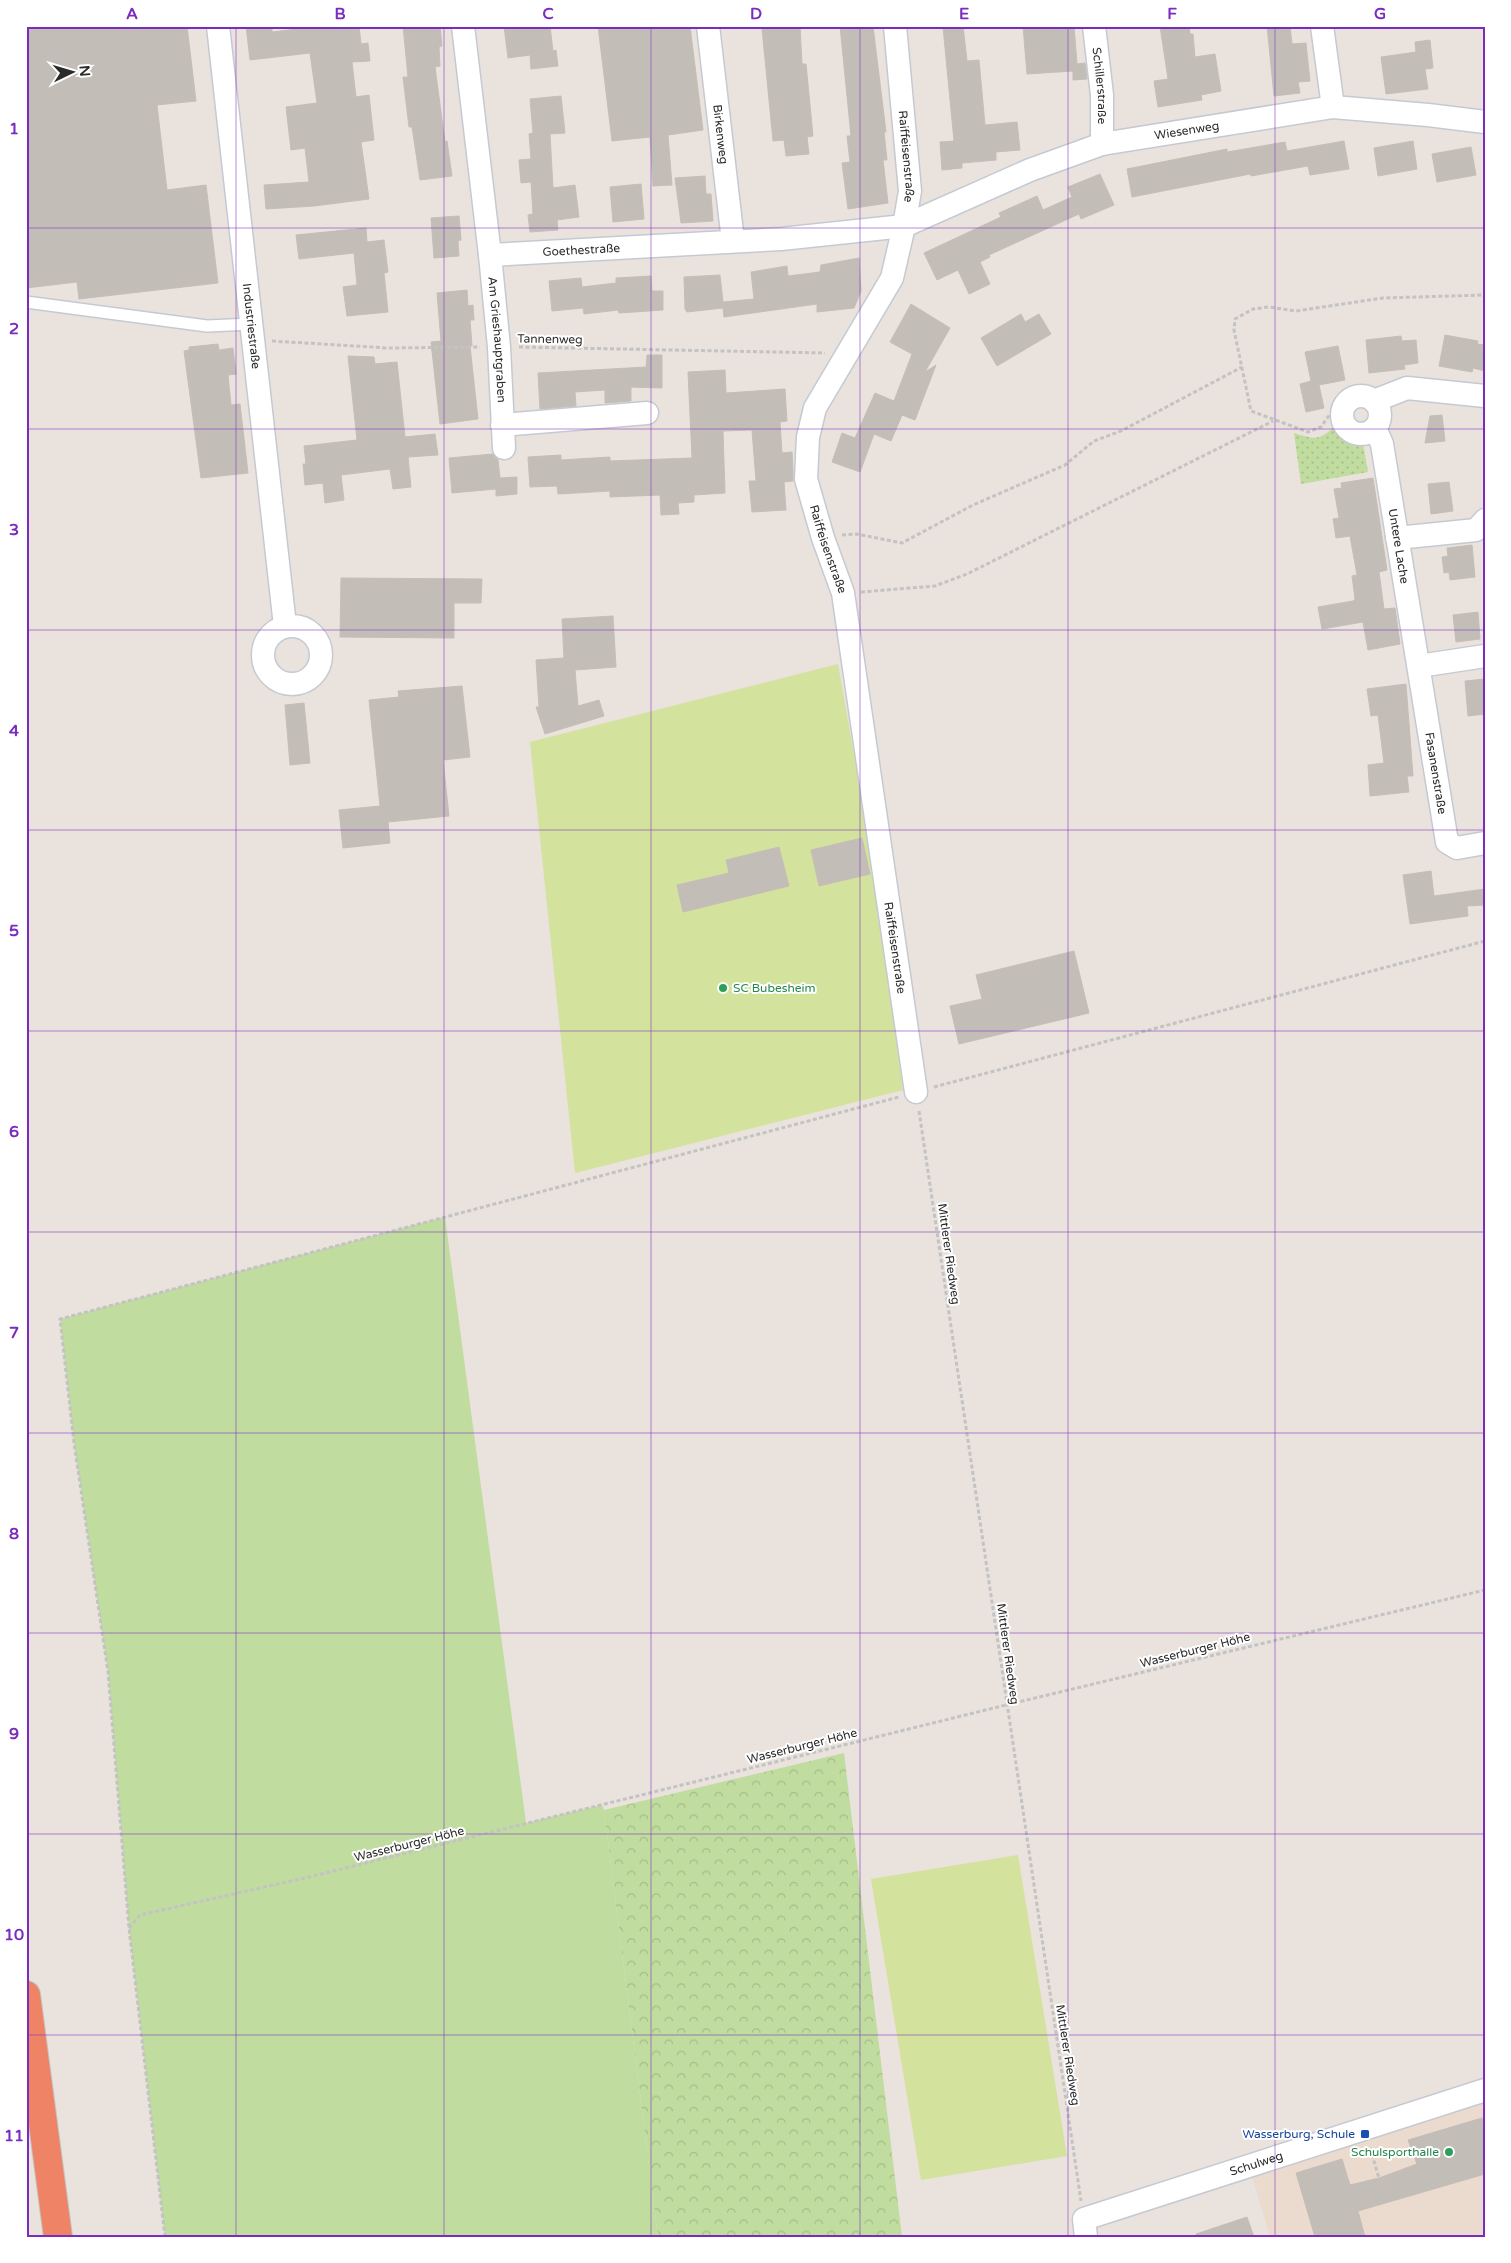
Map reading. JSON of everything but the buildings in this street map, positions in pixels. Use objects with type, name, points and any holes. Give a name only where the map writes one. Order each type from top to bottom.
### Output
[{"type":"highway","points":[[26,1995],[58,2237]]},
{"type":"street","name":"Industriestraße","points":[[218,26],[286,626]]},
{"type":"street","points":[[463,26],[490,255]]},
{"type":"street","name":"Birkenweg","points":[[708,26],[733,241]]},
{"type":"street","name":"Raiffeisenstraße","points":[[895,26],[910,191],[904,226],[892,278],[815,408],[808,437],[806,479],[822,538],[843,593],[916,1092]]},
{"type":"street","name":"Schillerstraße","points":[[1094,26],[1102,95],[1102,144]]},
{"type":"street","points":[[1322,26],[1333,107]]},
{"type":"street","name":"Wiesenweg","points":[[904,226],[1030,170],[1102,144],[1333,107],[1485,122]]},
{"type":"street","name":"Goethestraße","points":[[490,255],[781,239],[904,226]]},
{"type":"street","name":"Am Grieshauptgraben","points":[[490,255],[499,347],[504,448]]},
{"type":"street","points":[[1375,428],[1364,434],[1352,432],[1343,423],[1341,417],[1344,405],[1352,397],[1364,396],[1374,401],[1407,388],[1485,396]]},
{"type":"street","name":"Untere Lache","points":[[1374,401],[1380,412],[1375,428],[1382,444],[1419,666]]},
{"type":"street","points":[[502,425],[647,414]]},
{"type":"street","points":[[1398,538],[1476,530],[1485,520]]},
{"type":"street","points":[[1419,666],[1485,656]]},
{"type":"street","name":"Fasanenstraße","points":[[1419,666],[1447,842],[1456,848],[1485,843]]},
{"type":"street","name":"Schulweg","points":[[1085,2228],[1364,2129],[1485,2090]]},
{"type":"lane","points":[[26,302],[253,332]]},
{"type":"path","points":[[1341,417],[1330,414],[1321,427],[1308,432],[1273,421],[1251,411],[1234,330],[1235,318],[1253,309],[1270,307],[1296,310],[1383,298],[1485,295]]},
{"type":"path","name":"Tannenweg","points":[[253,332],[388,348],[499,347],[847,353]]},
{"type":"path","points":[[822,538],[857,534],[902,543],[974,505],[1065,465],[1094,441],[1121,431],[1242,367]]},
{"type":"path","points":[[843,593],[935,586],[967,574],[1273,421]]},
{"type":"path","points":[[165,2237],[129,1928],[108,1672],[74,1443],[60,1318],[1485,941]]},
{"type":"path","name":"Mittlerer Riedweg","points":[[916,1092],[1085,2228]]},
{"type":"path","name":"Wasserburger Höhe","points":[[129,1928],[140,1915],[309,1877],[1006,1705],[1485,1590]]},
{"type":"path","points":[[1364,2129],[1379,2178]]},
{"type":"shaded area","points":[[1485,2101],[1485,2237],[1270,2237],[1252,2176]]},
{"type":"green space","points":[[1337,424],[1353,440],[1363,443],[1368,472],[1301,484],[1294,433],[1317,438],[1326,434]]},
{"type":"green space","name":"SC Bubesheim","points":[[838,664],[877,885],[903,1090],[575,1173],[530,742]]},
{"type":"green space","points":[[445,1217],[526,1823],[602,1805],[604,1810],[658,2237],[165,2237],[129,1928],[108,1672],[74,1443],[60,1319]]},
{"type":"green space","points":[[844,1753],[902,2237],[658,2237],[604,1810]]},
{"type":"green space","points":[[1018,1855],[1067,2156],[921,2180],[871,1879]]},
{"type":"place","name":"SC Bubesheim","points":[[723,988]]},
{"type":"place","name":"Wasserburg, Schule","points":[[1365,2134]]},
{"type":"place","name":"Schulsporthalle","points":[[1449,2152]]}]
